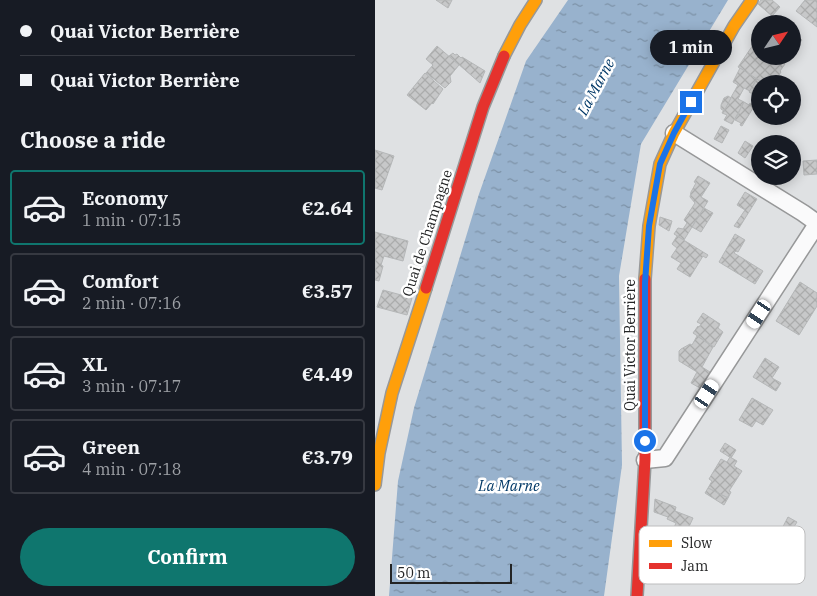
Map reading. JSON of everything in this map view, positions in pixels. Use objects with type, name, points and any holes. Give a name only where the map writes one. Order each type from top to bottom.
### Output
[{"type":"street","name":"Quai de Champagne","points":[[375,485],[379,453],[392,393],[483,108],[494,77],[520,27],[537,0]]},
{"type":"street","name":"Quai Victor Berrière","points":[[641,526],[645,460],[645,283],[649,226],[660,164],[674,133],[733,26],[752,0]]},
{"type":"street","points":[[645,460],[665,458],[817,224],[803,213],[674,133]]},
{"type":"street","name":"Quai Victor Berrière","points":[[637,596],[639,562]]},
{"type":"water","name":"La Marne","points":[[568,0],[728,0],[641,144],[619,276],[622,465],[604,596],[389,596],[398,481],[414,408],[479,194],[526,61]]},
{"type":"building","points":[[436,0],[452,0],[448,8]]},
{"type":"building","points":[[761,0],[772,0],[780,7],[771,15],[758,4]]},
{"type":"building","points":[[805,0],[817,0],[817,27],[796,11]]},
{"type":"building","points":[[437,46],[459,65],[450,76],[451,82],[445,88],[426,73],[433,65],[426,59]]},
{"type":"building","points":[[751,48],[751,65],[784,65],[779,75],[751,76],[738,67]]},
{"type":"building","points":[[453,53],[485,71],[480,83],[449,56]]},
{"type":"building","points":[[740,68],[751,75],[751,89],[750,91],[744,88],[738,99],[744,102],[732,124],[724,120],[727,115],[722,113],[738,85],[733,82]]},
{"type":"building","points":[[425,73],[443,89],[433,104],[426,110],[407,95]]},
{"type":"building","points":[[728,96],[731,98],[724,111],[721,109],[721,105],[724,98]]},
{"type":"building","points":[[744,102],[749,105],[751,104],[751,111],[742,126],[740,125],[741,123],[735,120]]},
{"type":"building","points":[[721,126],[729,130],[722,143],[714,139]]},
{"type":"building","points":[[745,141],[751,145],[751,149],[745,158],[738,153]]},
{"type":"building","points":[[375,150],[394,156],[382,190],[375,188]]},
{"type":"building","points":[[817,160],[817,174],[804,175],[803,161]]},
{"type":"building","points":[[698,176],[710,183],[701,197],[708,201],[684,240],[674,234],[678,228],[683,229],[687,223],[684,220],[695,203],[690,197],[696,183],[694,182]]},
{"type":"building","points":[[745,192],[757,199],[739,228],[734,226],[745,210],[737,205]]},
{"type":"building","points":[[704,208],[713,213],[701,232],[692,227]]},
{"type":"building","points":[[660,217],[672,221],[669,231],[659,225]]},
{"type":"building","points":[[375,232],[408,241],[403,261],[384,256],[379,281],[375,280]]},
{"type":"building","points":[[735,234],[745,240],[738,252],[734,253],[763,271],[755,284],[719,262]]},
{"type":"building","points":[[677,236],[708,255],[706,258],[703,256],[690,277],[677,269],[681,263],[671,257],[677,248],[672,244]]},
{"type":"building","points":[[800,282],[817,293],[817,306],[799,335],[776,321]]},
{"type":"building","points":[[383,290],[412,298],[407,315],[377,307]]},
{"type":"building","points":[[703,313],[720,324],[718,328],[723,332],[714,347],[693,333],[701,324],[697,322]]},
{"type":"building","points":[[697,336],[713,347],[702,367],[710,372],[700,388],[691,383],[697,372],[679,361],[679,351],[690,344],[692,345]]},
{"type":"building","points":[[765,358],[779,367],[772,378],[781,383],[776,391],[753,377]]},
{"type":"building","points":[[752,398],[773,410],[763,425],[756,421],[752,427],[739,420]]},
{"type":"building","points":[[725,443],[736,450],[731,458],[720,451]]},
{"type":"building","points":[[730,457],[737,461],[734,466],[742,471],[729,491],[731,492],[728,498],[708,488],[712,481],[709,479],[721,459],[727,462]]},
{"type":"building","points":[[708,488],[728,498],[724,505],[705,493]]},
{"type":"building","points":[[655,499],[676,507],[675,511],[693,518],[689,526],[675,526],[676,523],[667,519],[668,517],[654,512]]},
{"type":"building","points":[[788,517],[797,522],[794,526],[783,526]]},
{"type":"traffic: slow","points":[[504,56],[536,0]]},
{"type":"traffic: slow","points":[[645,279],[649,226],[660,164],[674,133],[734,26],[752,0]]},
{"type":"traffic: slow","points":[[375,485],[379,453],[392,393],[426,288]]},
{"type":"traffic: jam","points":[[426,288],[483,107],[504,56]]},
{"type":"traffic: jam","points":[[641,526],[645,460],[645,279]]},
{"type":"traffic: jam","points":[[637,596],[639,562]]},
{"type":"route","points":[[645,441],[645,283],[649,226],[660,164],[691,102]]}]
